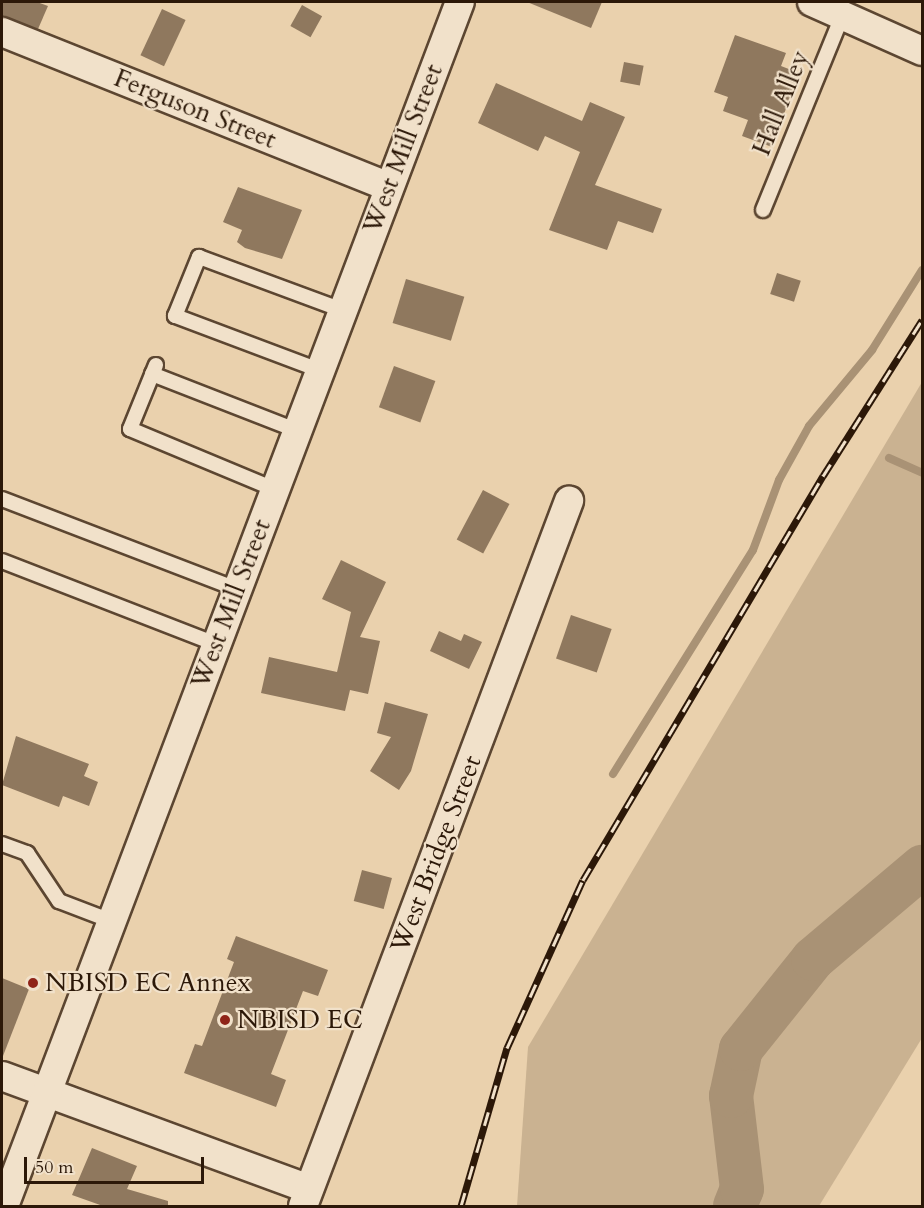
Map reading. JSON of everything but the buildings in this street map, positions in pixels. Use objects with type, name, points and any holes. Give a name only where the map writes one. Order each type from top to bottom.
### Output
[{"type":"street","name":"West Mill Street","points":[[4,1206],[388,186],[460,2]]},
{"type":"street","points":[[812,2],[921,49]]},
{"type":"street","name":"Ferguson Street","points":[[2,32],[388,186]]},
{"type":"street","name":"West Bridge Street","points":[[306,1198],[569,501]]},
{"type":"street","points":[[2,1076],[306,1198]]},
{"type":"lane","name":"Hall Alley","points":[[763,210],[843,14]]},
{"type":"lane","points":[[319,370],[175,316],[199,257],[342,310]]},
{"type":"lane","points":[[274,489],[130,429],[154,370],[296,430]]},
{"type":"lane","points":[[2,499],[237,589]]},
{"type":"lane","points":[[2,561],[216,644]]},
{"type":"lane","points":[[2,844],[27,853],[59,901],[111,921]]},
{"type":"shaded area","points":[[922,382],[922,1038],[819,1206],[517,1206],[528,1047]]},
{"type":"waterway","points":[[613,774],[753,550],[779,480],[809,426],[872,350],[922,270]]},
{"type":"waterway","points":[[889,458],[922,473]]},
{"type":"waterway","points":[[735,1206],[742,1189],[731,1096],[741,1049],[813,959],[922,867]]},
{"type":"railway","points":[[461,1206],[507,1048],[583,880],[823,476],[922,320]]},
{"type":"place","name":"NBISD EC Annex","points":[[33,983]]},
{"type":"place","name":"NBISD EC","points":[[225,1020]]}]
